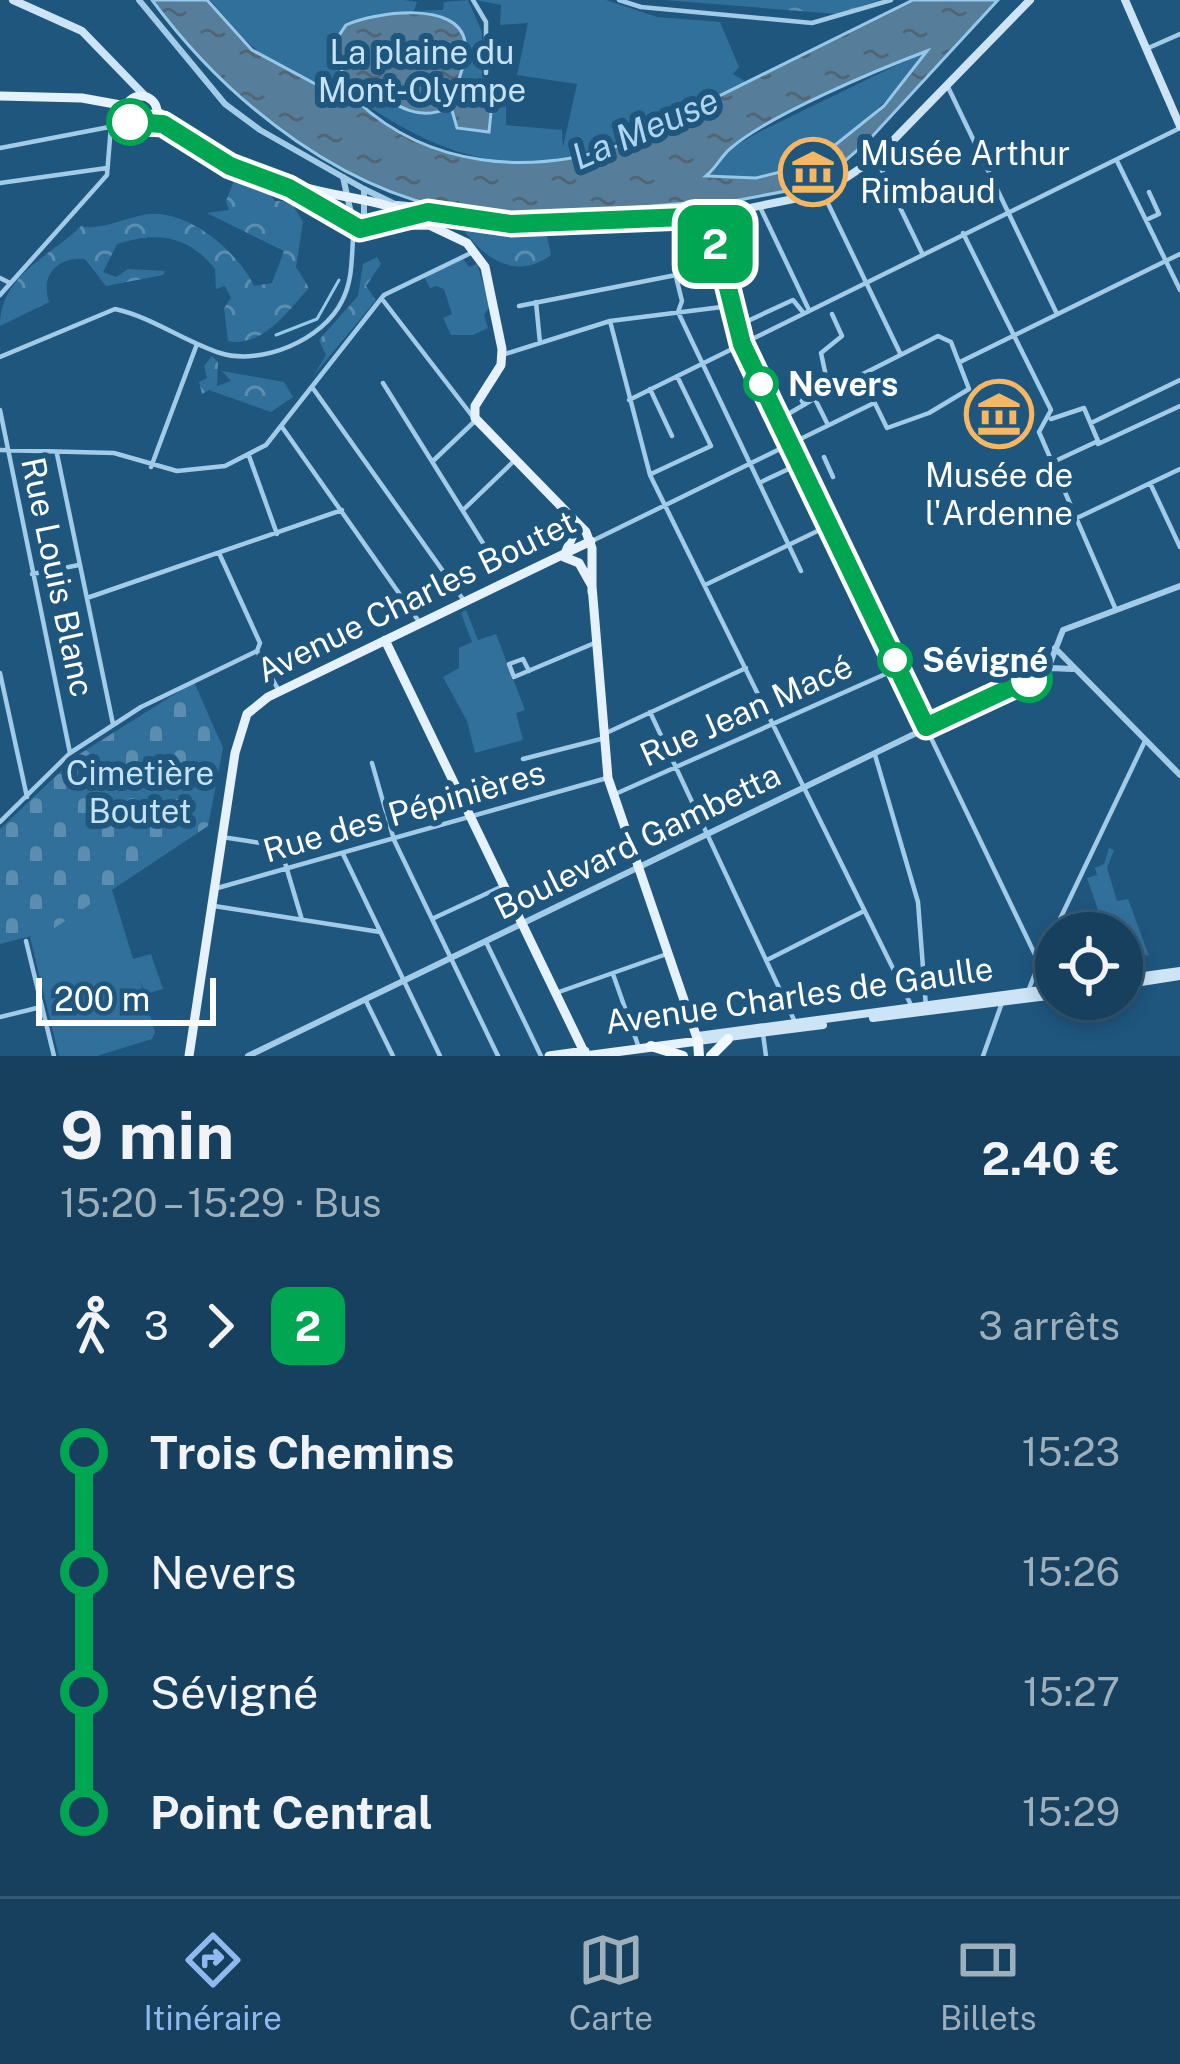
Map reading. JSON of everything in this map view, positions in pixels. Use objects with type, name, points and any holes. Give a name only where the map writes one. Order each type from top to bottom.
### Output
[{"type":"highway","points":[[712,1056],[728,1039]]},
{"type":"highway","points":[[642,1046],[691,1056],[696,1040]]},
{"type":"main road","points":[[13,0],[82,31],[134,88],[132,108],[141,127],[155,117]]},
{"type":"main road","points":[[0,96],[82,98],[132,108],[232,160],[321,195],[350,198],[365,194],[398,205],[511,224],[610,224],[710,216],[823,194],[876,158],[1030,0]]},
{"type":"main road","points":[[1125,0],[1180,127]]},
{"type":"main road","points":[[155,117],[230,166],[289,188],[354,227],[424,224]]},
{"type":"main road","points":[[398,205],[424,224],[458,236],[475,251],[492,290],[502,355],[475,406],[476,419],[591,541],[608,778],[696,1040]]},
{"type":"main road","points":[[376,228],[411,214],[465,217]]},
{"type":"main road","points":[[554,500],[573,526],[561,556],[580,564],[592,592]]},
{"type":"main road","name":"Avenue Charles Boutet","points":[[189,1056],[241,725],[256,704],[591,541]]},
{"type":"main road","points":[[386,640],[585,1054]]},
{"type":"main road","points":[[1143,979],[1180,974]]},
{"type":"main road","name":"Avenue Charles de Gaulle","points":[[696,1040],[1035,994]]},
{"type":"main road","name":"Avenue Charles de Gaulle","points":[[545,1056],[912,1011]]},
{"type":"street","points":[[139,0],[225,104],[260,130],[341,174],[365,194],[364,216],[354,227]]},
{"type":"street","points":[[473,0],[485,22],[486,73]]},
{"type":"street","points":[[619,0],[641,7],[812,23],[891,0]]},
{"type":"street","points":[[1146,49],[1180,34]]},
{"type":"street","points":[[947,85],[1057,314]]},
{"type":"street","points":[[0,148],[111,126],[132,108]]},
{"type":"street","points":[[0,295],[110,168],[111,126]]},
{"type":"street","points":[[629,400],[1180,127]]},
{"type":"street","points":[[876,158],[922,253]]},
{"type":"street","points":[[1116,159],[1180,290]]},
{"type":"street","points":[[0,183],[110,168]]},
{"type":"street","points":[[0,357],[115,308],[226,355],[269,352],[327,323],[348,286],[354,227],[341,174]]},
{"type":"street","points":[[1146,220],[1159,214],[1148,192]]},
{"type":"street","points":[[823,194],[900,353]]},
{"type":"street","points":[[760,206],[805,310]]},
{"type":"street","points":[[710,216],[742,344],[1035,955]]},
{"type":"street","points":[[963,233],[1051,416]]},
{"type":"street","points":[[4,450],[114,453],[151,467],[212,468],[249,456],[281,426],[382,298],[475,251]]},
{"type":"street","points":[[959,362],[1180,254]]},
{"type":"street","points":[[519,306],[675,272],[682,301],[678,312],[801,572]]},
{"type":"street","points":[[0,278],[10,283]]},
{"type":"street","points":[[382,298],[464,411],[476,419],[433,461]]},
{"type":"street","points":[[739,325],[793,300],[805,310]]},
{"type":"street","points":[[536,302],[540,343]]},
{"type":"street","points":[[502,355],[610,321],[733,306]]},
{"type":"street","points":[[778,420],[831,386],[820,353],[841,339],[832,314]]},
{"type":"street","points":[[610,321],[650,475],[912,1011]]},
{"type":"street","points":[[943,335],[959,362],[969,389],[894,429],[882,423],[861,375],[943,335]]},
{"type":"street","points":[[151,467],[197,344]]},
{"type":"street","points":[[789,375],[804,405]]},
{"type":"street","points":[[650,475],[711,446],[677,376]]},
{"type":"street","points":[[1091,423],[1180,380]]},
{"type":"street","points":[[383,383],[491,556]]},
{"type":"street","points":[[312,387],[465,602]]},
{"type":"street","points":[[650,389],[672,436]]},
{"type":"street","points":[[815,399],[828,425]]},
{"type":"street","name":"Avenue Charles Boutet","points":[[591,541],[872,404]]},
{"type":"street","points":[[1051,463],[1180,406]]},
{"type":"street","points":[[1094,446],[1099,441],[1078,407],[1051,416],[1039,432],[1116,610]]},
{"type":"street","name":"Rue Louis Blanc","points":[[0,410],[4,450],[70,753]]},
{"type":"street","points":[[281,426],[420,623]]},
{"type":"street","points":[[57,454],[113,725]]},
{"type":"street","points":[[249,456],[277,534]]},
{"type":"street","points":[[824,457],[833,477]]},
{"type":"street","points":[[463,511],[515,460]]},
{"type":"street","points":[[759,483],[800,464]]},
{"type":"street","points":[[1075,519],[1180,469]]},
{"type":"street","points":[[1150,483],[1176,529],[1180,547]]},
{"type":"street","points":[[87,598],[342,510]]},
{"type":"street","points":[[704,585],[830,525]]},
{"type":"street","points":[[0,823],[70,753],[113,725],[257,651],[260,643],[219,553]]},
{"type":"street","points":[[32,574],[80,565]]},
{"type":"street","points":[[1047,669],[1066,628],[1180,586]]},
{"type":"street","points":[[529,670],[597,642]]},
{"type":"street","points":[[1055,648],[1180,775]]},
{"type":"street","points":[[257,651],[279,691]]},
{"type":"street","name":"Boulevard Gambetta","points":[[248,1056],[1047,669],[1059,665],[1072,669]]},
{"type":"street","points":[[523,759],[605,736],[746,668]]},
{"type":"street","name":"Rue Jean Macé","points":[[613,795],[899,668]]},
{"type":"street","points":[[0,673],[27,797]]},
{"type":"street","points":[[650,712],[795,1024]]},
{"type":"street","points":[[1063,912],[1145,740]]},
{"type":"street","points":[[874,753],[909,862],[926,1009]]},
{"type":"street","points":[[372,763],[394,840],[498,1056]]},
{"type":"street","name":"Rue des Pépinières","points":[[214,889],[608,778]]},
{"type":"street","points":[[222,837],[280,846],[302,920]]},
{"type":"street","points":[[343,854],[440,1056]]},
{"type":"street","points":[[434,918],[505,885]]},
{"type":"street","points":[[212,906],[380,932]]},
{"type":"street","points":[[767,960],[865,911]]},
{"type":"street","points":[[26,941],[54,1056]]},
{"type":"street","points":[[486,941],[545,1056]]},
{"type":"street","points":[[556,993],[669,954]]},
{"type":"street","points":[[613,973],[642,1046]]},
{"type":"street","points":[[1029,995],[1035,976]]},
{"type":"street","points":[[365,999],[393,1056]]},
{"type":"street","points":[[982,1056],[1003,999]]},
{"type":"street","points":[[0,1017],[41,1007]]},
{"type":"street","points":[[764,1034],[766,1056]]},
{"type":"green space","name":"La plaine du Mont-Olympe","points":[[210,0],[404,0],[417,2],[414,11],[443,10],[444,2],[468,0],[482,32],[482,77],[506,92],[506,125],[562,130],[563,147],[577,84],[517,75],[528,23],[500,25],[501,5],[476,0],[606,0],[657,17],[720,22],[739,67],[733,74],[746,82],[597,148],[553,159],[509,161],[463,153],[413,133],[350,94],[279,67],[247,41]]},
{"type":"green space","points":[[665,0],[879,0],[837,14]]},
{"type":"green space","points":[[930,49],[861,125],[804,166],[773,178],[740,182],[706,176],[728,150],[759,132]]},
{"type":"green space","points":[[236,176],[267,190],[275,201],[290,201],[303,222],[296,267],[309,288],[263,334],[228,341],[224,308],[231,298],[225,286],[216,289],[215,269],[194,249],[158,237],[117,244],[103,272],[116,277],[128,269],[165,271],[163,275],[106,286],[85,259],[66,261],[49,276],[49,302],[0,326],[2,308],[18,279],[81,226],[103,226],[143,215],[159,214],[192,224],[236,259],[254,286],[272,283],[284,251],[207,213],[229,210],[226,201]]},
{"type":"green space","points":[[468,228],[547,236],[551,255],[526,266],[503,263],[473,242],[465,232]]},
{"type":"green space","points":[[377,257],[381,264],[366,286],[376,300],[314,375],[326,355],[319,340],[358,296],[363,264]]},
{"type":"green space","points":[[463,259],[469,267],[477,264],[490,306],[484,315],[488,328],[473,335],[451,335],[443,318],[452,314],[444,289],[430,288],[424,277]]},
{"type":"green space","points":[[212,356],[218,362],[217,386],[231,381],[222,371],[284,382],[293,397],[271,412],[209,390],[202,394],[199,382],[207,378],[204,366]]},
{"type":"green space","points":[[466,610],[478,640],[496,634],[525,710],[516,713],[523,740],[475,753],[467,721],[443,677],[459,668],[459,648],[472,642],[461,613]]},
{"type":"green space","name":"Cimetière Boutet","points":[[194,682],[223,748],[208,826],[50,931],[0,944],[0,829],[78,755]]},
{"type":"green space","points":[[1109,848],[1114,850],[1107,868],[1117,901],[1128,899],[1133,912],[1099,912],[1087,878],[1097,875],[1095,868],[1104,864]]},
{"type":"green space","points":[[112,890],[133,959],[151,954],[163,989],[146,994],[140,981],[155,1032],[152,1039],[97,1056],[59,1056],[30,937]]},
{"type":"water","points":[[152,0],[207,0],[252,50],[323,88],[344,76],[332,46],[346,25],[376,16],[414,13],[448,20],[465,42],[456,93],[465,98],[484,87],[493,93],[489,132],[457,128],[451,107],[419,113],[370,86],[357,89],[357,101],[385,123],[448,153],[517,162],[551,161],[620,145],[913,0],[998,0],[868,141],[823,180],[815,161],[884,106],[927,51],[771,121],[731,148],[706,176],[756,178],[804,166],[812,186],[703,207],[688,203],[510,215],[436,206],[341,169],[256,110],[217,75]]},
{"type":"waterway","points":[[276,335],[317,319],[339,280]]},
{"type":"bus line","name":"2","points":[[130,122],[141,127],[163,124],[230,166],[289,188],[347,226],[360,229],[428,212],[511,224],[610,224],[710,216],[742,344],[926,727],[1029,679]]},
{"type":"place","name":"Musée Arthur Rimbaud","points":[[813,172]]},
{"type":"place","name":"Nevers","points":[[761,384]]},
{"type":"place","name":"Musée de l'Ardenne","points":[[999,414]]},
{"type":"place","name":"Sévigné","points":[[895,660]]},
{"type":"water label","name":"La Meuse","points":[[645,128]]}]
